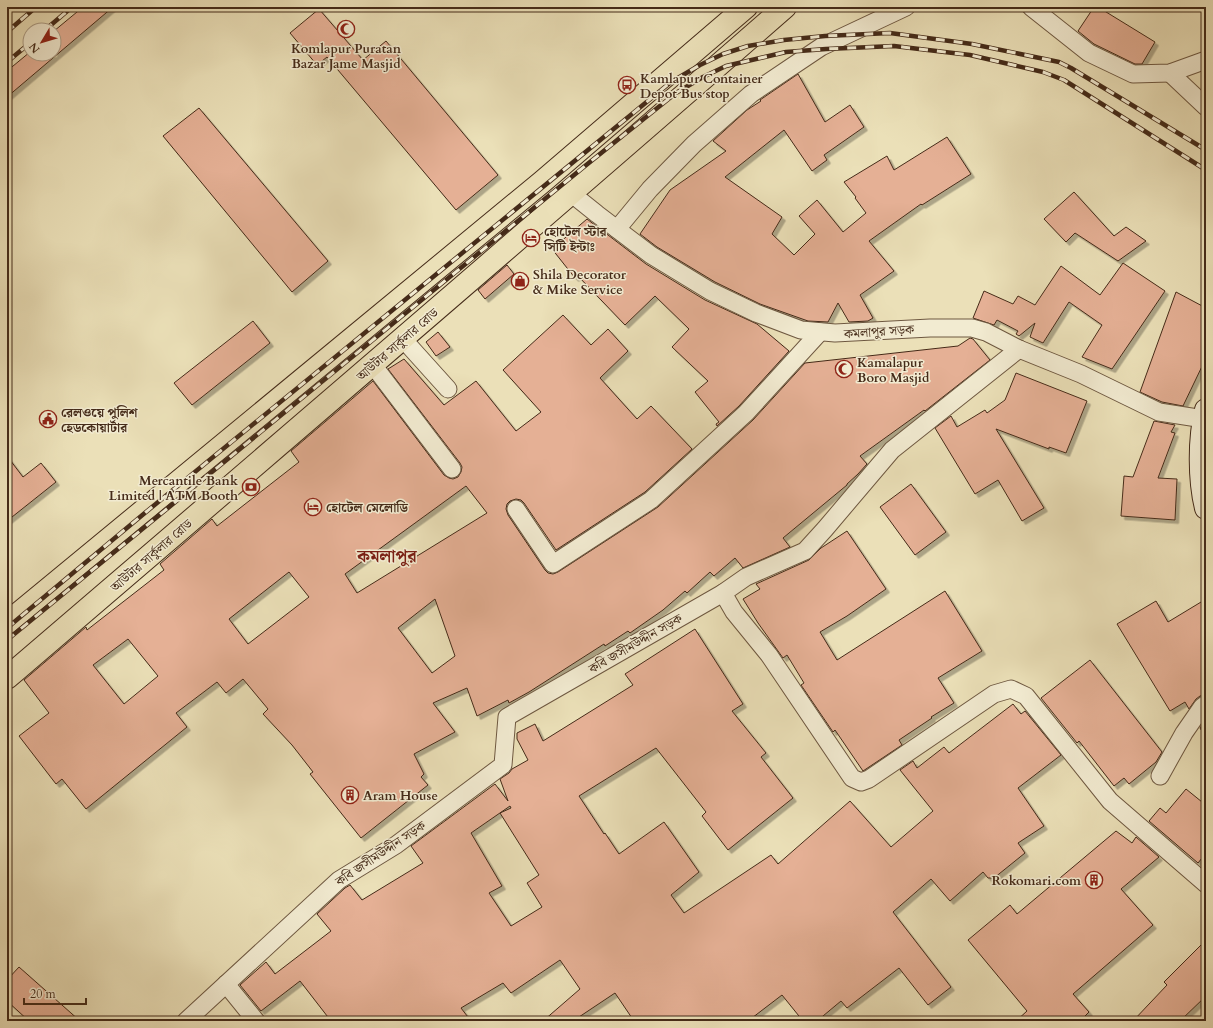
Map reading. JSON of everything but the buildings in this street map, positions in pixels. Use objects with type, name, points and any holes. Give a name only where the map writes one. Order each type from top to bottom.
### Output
[{"type":"main road","points":[[7,623],[542,182],[746,7]]},
{"type":"main road","name":"আউটার সার্কুলার রোড","points":[[7,678],[572,194],[785,7]]},
{"type":"street","points":[[616,229],[650,189],[694,144],[751,94],[822,46],[906,7]]},
{"type":"street","points":[[1031,7],[1089,52],[1133,74],[1170,73],[1206,60]]},
{"type":"street","points":[[1170,73],[1206,107]]},
{"type":"street","name":"কমলাপুর সড়ক","points":[[572,194],[651,255],[710,291],[756,313],[801,330],[835,333],[930,328],[972,328],[986,332],[1019,349],[1081,374],[1159,412],[1205,416]]},
{"type":"street","points":[[516,509],[553,564],[651,500],[746,413],[820,332]]},
{"type":"street","points":[[404,338],[448,389]]},
{"type":"street","points":[[1019,349],[892,450],[805,551],[746,577],[724,593],[734,612],[769,655],[852,778],[862,782],[869,779],[994,694],[1011,689],[1026,696],[1110,801],[1206,884]]},
{"type":"street","points":[[373,365],[452,469]]},
{"type":"street","points":[[1205,416],[1200,449],[1203,498],[1206,508]]},
{"type":"street","name":"কবি জসীমউদ্দীন সড়ক","points":[[186,1021],[339,880],[396,846],[503,766],[507,716],[724,593]]},
{"type":"street","points":[[1160,776],[1184,733],[1202,707],[1206,704]]},
{"type":"street","points":[[226,984],[256,1021]]},
{"type":"railway","points":[[7,32],[36,7]]},
{"type":"railway","points":[[54,22],[72,7]]},
{"type":"railway","points":[[7,628],[146,512],[671,82],[700,65],[723,54],[748,46],[784,40],[825,36],[890,33],[972,44],[1059,62],[1206,150]]},
{"type":"railway","points":[[7,640],[676,93],[703,77],[726,66],[786,52],[826,49],[894,46],[970,55],[1043,72],[1064,80],[1206,170]]},
{"type":"railway","points":[[7,62],[22,50]]},
{"type":"place","name":"Komlapur Puratan Bazar Jame Masjid","points":[[346,29]]},
{"type":"place","name":"Kamlapur Container Depot Bus stop","points":[[627,85]]},
{"type":"place","name":"হোটেল স্টার সিটি ইন্টাঃ","points":[[531,238]]},
{"type":"place","name":"Shila Decorator & Mike Service","points":[[520,281]]},
{"type":"place","name":"Kamalapur Boro Masjid","points":[[844,369]]},
{"type":"place","name":"রেলওয়ে পুলিশ হেডকোয়ার্টার","points":[[48,419]]},
{"type":"place","name":"Mercantile Bank Limited | ATM Booth","points":[[251,487]]},
{"type":"place","name":"হোটেল মেলোডি","points":[[313,507]]},
{"type":"place","name":"Aram House","points":[[350,795]]},
{"type":"place","name":"Rokomari.com","points":[[1094,880]]},
{"type":"district","name":"কমলাপুর","points":[[387,556]]}]
